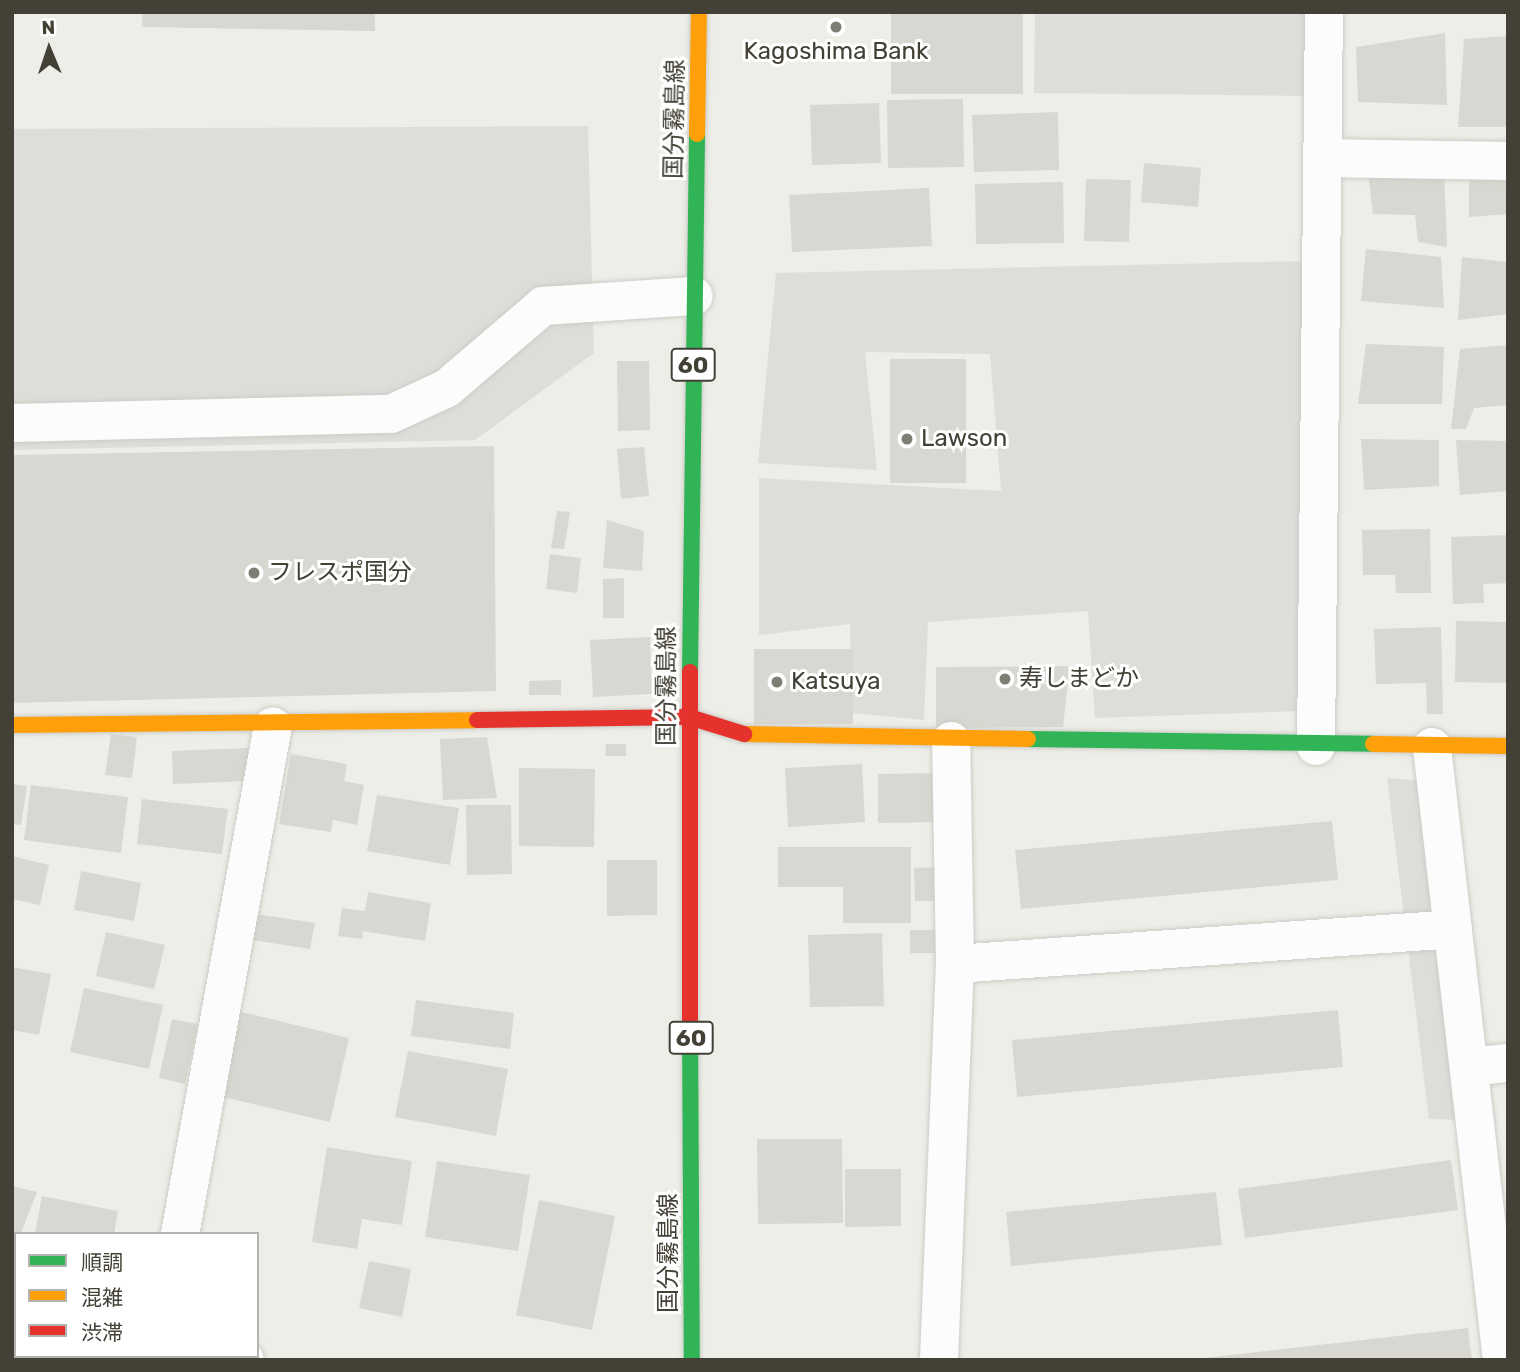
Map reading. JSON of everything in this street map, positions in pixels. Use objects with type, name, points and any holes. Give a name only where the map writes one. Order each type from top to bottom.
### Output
[{"type":"street","name":"国分霧島線","points":[[692,1360],[689,717],[699,12]]},
{"type":"street","points":[[1316,746],[1324,12]]},
{"type":"street","points":[[1323,158],[1508,161]]},
{"type":"street","points":[[12,423],[391,414],[447,388],[543,306],[694,296]]},
{"type":"street","points":[[12,725],[273,726],[689,717],[747,735],[951,741],[1508,746]]},
{"type":"street","points":[[180,1232],[273,726]]},
{"type":"street","points":[[939,1360],[955,964],[951,741]]},
{"type":"street","points":[[1432,747],[1469,1067],[1499,1246],[1502,1360]]},
{"type":"street","points":[[955,964],[1453,929]]},
{"type":"street","points":[[1469,1067],[1508,1063]]},
{"type":"shaded area","points":[[1035,12],[1313,12],[1312,96],[1034,93]]},
{"type":"shaded area","points":[[588,126],[594,353],[475,440],[12,450],[12,129]]},
{"type":"shaded area","points":[[1307,261],[1303,711],[1095,718],[1088,611],[928,622],[924,720],[852,713],[850,624],[759,635],[759,478],[1001,491],[990,354],[865,352],[877,470],[758,463],[776,273]]},
{"type":"shaded area","points":[[1387,778],[1431,781],[1469,1120],[1429,1119]]},
{"type":"building","points":[[143,12],[375,12],[375,31],[142,27]]},
{"type":"building","points":[[891,12],[1023,12],[1023,94],[891,94]]},
{"type":"building","points":[[1445,33],[1447,105],[1358,102],[1356,47]]},
{"type":"building","points":[[1508,36],[1508,127],[1458,127],[1464,39]]},
{"type":"building","points":[[963,99],[964,167],[888,168],[887,100]]},
{"type":"building","points":[[879,103],[881,163],[812,165],[810,105]]},
{"type":"building","points":[[1058,112],[1059,170],[974,172],[972,115]]},
{"type":"building","points":[[1469,160],[1508,161],[1508,214],[1469,217]]},
{"type":"building","points":[[1144,163],[1201,168],[1198,207],[1141,202]]},
{"type":"building","points":[[1367,166],[1444,167],[1447,247],[1418,242],[1415,215],[1373,214]]},
{"type":"building","points":[[1086,179],[1131,180],[1129,242],[1084,241]]},
{"type":"building","points":[[1063,182],[1064,243],[976,244],[975,184]]},
{"type":"building","points":[[929,188],[932,246],[792,252],[789,195]]},
{"type":"building","points":[[1366,249],[1441,257],[1444,308],[1361,301]]},
{"type":"building","points":[[1462,257],[1508,262],[1508,314],[1458,320]]},
{"type":"building","points":[[1366,344],[1444,347],[1442,404],[1358,404]]},
{"type":"building","points":[[1508,345],[1508,405],[1474,408],[1466,429],[1451,429],[1460,349]]},
{"type":"building","points":[[890,359],[966,359],[966,483],[890,483]]},
{"type":"building","points":[[617,361],[649,361],[650,430],[618,431]]},
{"type":"building","points":[[1361,439],[1439,440],[1439,486],[1364,490]]},
{"type":"building","points":[[1456,440],[1508,441],[1508,491],[1460,495]]},
{"type":"building","name":"フレスポ国分","points":[[494,446],[496,691],[12,703],[12,455]]},
{"type":"building","points":[[644,447],[649,496],[621,499],[617,449]]},
{"type":"building","points":[[557,511],[570,512],[564,549],[551,548]]},
{"type":"building","points":[[607,520],[644,531],[642,571],[603,568]]},
{"type":"building","points":[[1430,529],[1431,593],[1396,593],[1395,575],[1363,575],[1362,530]]},
{"type":"building","points":[[1508,535],[1508,583],[1483,584],[1484,603],[1453,604],[1451,537]]},
{"type":"building","points":[[550,554],[581,558],[577,593],[546,589]]},
{"type":"building","points":[[624,578],[624,618],[603,618],[603,579]]},
{"type":"building","points":[[1456,621],[1508,622],[1508,683],[1455,682]]},
{"type":"building","points":[[1441,627],[1443,714],[1427,714],[1426,683],[1376,684],[1374,629]]},
{"type":"building","points":[[650,637],[652,694],[593,697],[590,640]]},
{"type":"building","points":[[754,649],[853,649],[853,724],[754,724]]},
{"type":"building","points":[[1070,666],[1063,727],[936,728],[936,667]]},
{"type":"building","points":[[561,680],[561,695],[529,695],[529,681]]},
{"type":"building","points":[[111,734],[137,737],[132,778],[105,775]]},
{"type":"building","points":[[487,737],[497,798],[443,800],[440,739]]},
{"type":"building","points":[[606,744],[626,744],[626,756],[605,756]]},
{"type":"building","points":[[248,748],[249,781],[173,784],[172,751]]},
{"type":"building","points":[[291,754],[347,764],[344,781],[364,785],[357,825],[333,820],[331,832],[279,824]]},
{"type":"building","points":[[862,764],[865,822],[788,827],[785,768]]},
{"type":"building","points":[[519,768],[595,769],[594,847],[519,846]]},
{"type":"building","points":[[946,773],[946,822],[878,823],[878,774]]},
{"type":"building","points":[[12,784],[27,786],[21,825],[12,824]]},
{"type":"building","points":[[31,785],[128,797],[121,853],[24,840]]},
{"type":"building","points":[[377,795],[459,808],[450,865],[367,851]]},
{"type":"building","points":[[142,799],[228,809],[222,854],[137,844]]},
{"type":"building","points":[[466,805],[511,805],[512,874],[467,875]]},
{"type":"building","points":[[1332,821],[1338,880],[1021,909],[1015,850]]},
{"type":"building","points":[[778,847],[911,847],[911,923],[843,923],[843,887],[778,887]]},
{"type":"building","points":[[12,856],[49,865],[40,905],[12,899]]},
{"type":"building","points":[[607,860],[657,860],[657,915],[607,916]]},
{"type":"building","points":[[942,867],[943,901],[915,901],[914,868]]},
{"type":"building","points":[[81,871],[141,883],[134,921],[74,910]]},
{"type":"building","points":[[368,892],[431,903],[425,941],[363,931],[362,939],[338,936],[342,908],[365,911]]},
{"type":"building","points":[[256,914],[315,923],[310,949],[252,940]]},
{"type":"building","points":[[910,930],[937,930],[937,953],[910,953]]},
{"type":"building","points":[[106,932],[165,945],[154,989],[96,976]]},
{"type":"building","points":[[882,933],[884,1006],[810,1007],[808,935]]},
{"type":"building","points":[[12,967],[51,974],[39,1035],[12,1030]]},
{"type":"building","points":[[84,988],[163,1005],[149,1069],[70,1052]]},
{"type":"building","points":[[416,1000],[514,1013],[510,1049],[411,1036]]},
{"type":"building","points":[[1338,1010],[1343,1067],[1017,1097],[1012,1040]]},
{"type":"building","points":[[238,1011],[349,1038],[330,1122],[218,1096]]},
{"type":"building","points":[[172,1019],[198,1024],[185,1084],[159,1078]]},
{"type":"building","points":[[408,1051],[508,1069],[496,1136],[395,1117]]},
{"type":"building","points":[[757,1139],[842,1139],[843,1223],[758,1224]]},
{"type":"building","points":[[327,1147],[412,1161],[402,1225],[362,1219],[357,1249],[312,1242]]},
{"type":"building","points":[[1451,1160],[1458,1210],[1245,1238],[1238,1189]]},
{"type":"building","points":[[437,1161],[530,1175],[518,1251],[425,1237]]},
{"type":"building","points":[[845,1169],[901,1169],[901,1226],[845,1227]]},
{"type":"building","points":[[12,1186],[37,1192],[21,1232],[14,1232],[12,1245]]},
{"type":"building","points":[[1216,1192],[1222,1245],[1011,1266],[1006,1212]]},
{"type":"building","points":[[42,1196],[118,1211],[114,1232],[35,1232]]},
{"type":"building","points":[[539,1200],[615,1216],[592,1330],[516,1315]]},
{"type":"building","points":[[369,1261],[411,1269],[402,1317],[359,1308]]},
{"type":"building","points":[[1468,1328],[1472,1360],[1205,1360],[1205,1358]]},
{"type":"building","points":[[46,1358],[80,1358],[45,1360]]},
{"type":"traffic: fast","points":[[690,672],[697,134]]},
{"type":"traffic: fast","points":[[1028,739],[1373,744]]},
{"type":"traffic: fast","points":[[690,1019],[692,1360]]},
{"type":"traffic: slow","points":[[697,134],[699,12]]},
{"type":"traffic: slow","points":[[12,725],[477,720]]},
{"type":"traffic: slow","points":[[744,734],[1028,739]]},
{"type":"traffic: slow","points":[[1373,744],[1508,746]]},
{"type":"traffic: jam","points":[[690,672],[690,1019]]},
{"type":"traffic: jam","points":[[477,720],[689,717],[744,734]]},
{"type":"place","name":"Kagoshima Bank","points":[[836,27]]},
{"type":"place","name":"Lawson","points":[[907,439]]},
{"type":"place","name":"フレスポ国分","points":[[254,573]]},
{"type":"place","name":"寿しまどか","points":[[1005,679]]},
{"type":"place","name":"Katsuya","points":[[777,682]]}]
